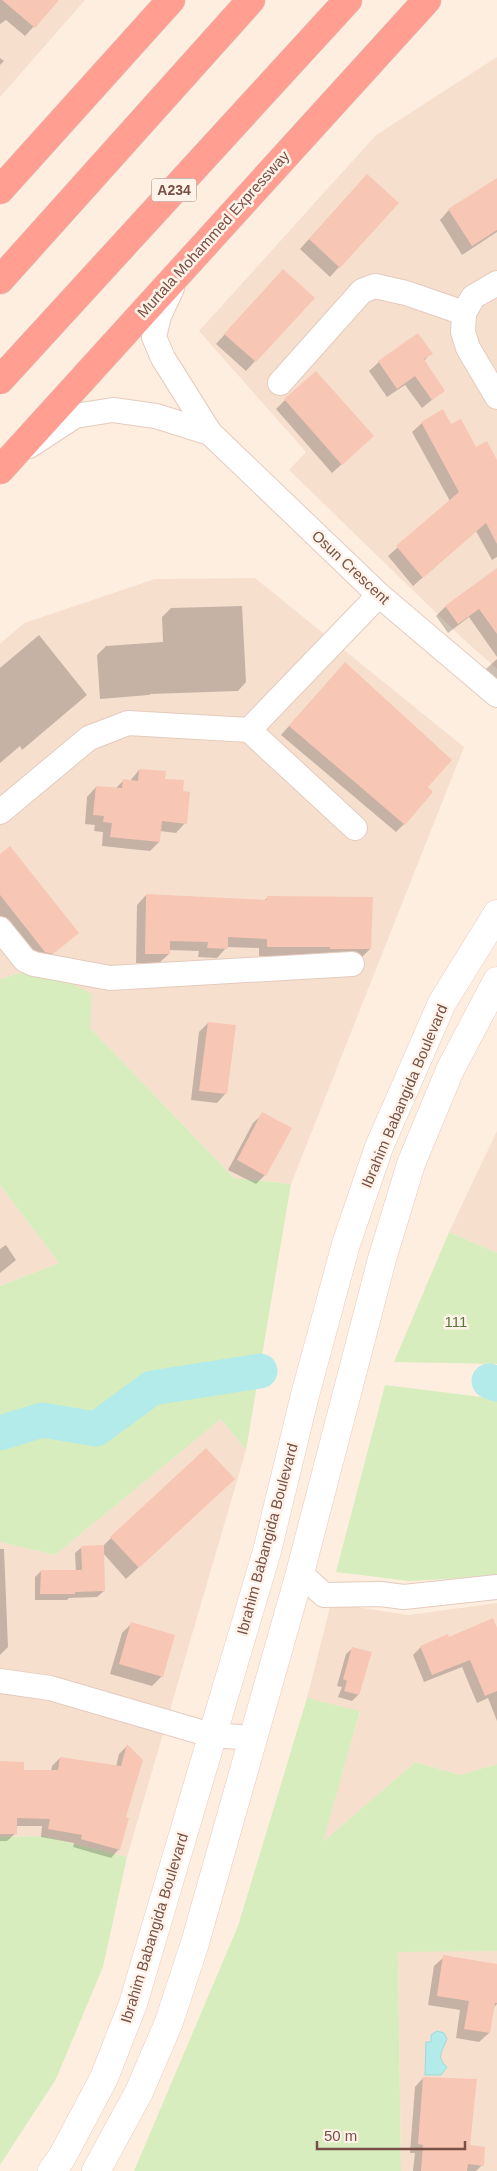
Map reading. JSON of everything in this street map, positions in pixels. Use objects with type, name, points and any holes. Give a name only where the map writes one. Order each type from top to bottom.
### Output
[{"type":"highway","points":[[0,190],[171,0]]},
{"type":"highway","points":[[0,280],[251,0]]},
{"type":"highway","name":"A234","points":[[0,380],[348,0]]},
{"type":"highway","name":"Murtala Mohammed Expressway","points":[[6,463],[186,262],[427,0]]},
{"type":"street","points":[[186,262],[165,300],[154,337],[163,358],[210,433]]},
{"type":"street","points":[[497,284],[473,297],[464,313],[463,332],[468,348],[497,398]]},
{"type":"street","points":[[280,382],[362,291],[375,286],[464,313]]},
{"type":"street","points":[[6,463],[75,416],[113,410],[156,416],[210,433]]},
{"type":"street","name":"Osun Crescent","points":[[210,433],[379,595],[497,695]]},
{"type":"street","points":[[249,730],[379,595]]},
{"type":"street","points":[[0,812],[89,738],[128,723],[249,730],[355,828]]},
{"type":"street","name":"Ibrahim Babangida Boulevard","points":[[52,2171],[62,2157],[104,2078],[133,2004],[211,1735],[267,1551],[305,1395],[346,1244],[379,1147],[442,1003],[497,914]]},
{"type":"street","points":[[0,929],[25,960],[34,964],[110,978],[352,964]]},
{"type":"street","points":[[96,2171],[138,2092],[169,2022],[195,1943],[300,1573],[382,1258],[411,1164],[450,1070],[497,981]]},
{"type":"street","points":[[300,1573],[324,1595],[380,1594],[404,1597],[497,1587]]},
{"type":"street","points":[[0,1681],[50,1688],[211,1735],[254,1738]]},
{"type":"shaded area","points":[[0,0],[85,0],[0,97]]},
{"type":"shaded area","points":[[497,57],[497,669],[461,637],[289,470],[306,452],[199,331],[376,135]]},
{"type":"shaded area","points":[[255,578],[464,747],[291,1184],[234,1178],[90,1028],[40,967],[0,979],[0,644],[24,623],[155,579]]},
{"type":"shaded area","points":[[497,1131],[497,1253],[449,1232]]},
{"type":"shaded area","points":[[0,1185],[59,1263],[0,1286]]},
{"type":"shaded area","points":[[221,1419],[246,1450],[127,1857],[43,1836],[0,1837],[0,1542],[55,1555]]},
{"type":"shaded area","points":[[331,1603],[408,1615],[497,1603],[497,1764],[460,1775],[415,1762],[322,1843],[360,1712],[307,1698]]},
{"type":"shaded area","points":[[398,1951],[497,1951],[497,2171],[401,2171]]},
{"type":"green space","points":[[40,967],[92,994],[90,1028],[234,1178],[291,1184],[246,1450],[221,1419],[55,1555],[0,1542],[0,1286],[59,1263],[0,1185],[0,979]]},
{"type":"green space","name":"111","points":[[449,1232],[497,1253],[497,1364],[394,1362]]},
{"type":"green space","points":[[385,1385],[497,1399],[497,1576],[409,1581],[336,1572]]},
{"type":"green space","points":[[307,1698],[360,1711],[323,1842],[415,1762],[460,1775],[497,1764],[497,1951],[398,1952],[401,2171],[134,2171],[238,1926]]},
{"type":"green space","points":[[43,1836],[127,1857],[103,1967],[56,2079],[0,2165],[0,1837]]},
{"type":"water","points":[[437,2031],[444,2033],[447,2039],[441,2057],[447,2067],[441,2075],[425,2075],[426,2042],[431,2042],[431,2035]]},
{"type":"building","points":[[2,0],[59,0],[35,28]]},
{"type":"building","points":[[367,174],[399,203],[340,268],[309,239]]},
{"type":"building","points":[[497,178],[497,230],[472,246],[448,209]]},
{"type":"building","points":[[283,269],[315,298],[256,362],[224,334]]},
{"type":"building","points":[[418,333],[433,354],[424,359],[445,391],[432,400],[415,376],[397,389],[378,361]]},
{"type":"building","points":[[316,371],[374,436],[342,465],[284,399]]},
{"type":"building","points":[[443,409],[451,424],[461,419],[476,447],[487,441],[497,460],[497,544],[486,523],[423,578],[396,546],[459,492],[421,422]]},
{"type":"building","points":[[497,568],[497,634],[479,609],[458,624],[445,606]]},
{"type":"building","points":[[345,662],[452,760],[428,787],[433,792],[405,825],[289,726]]},
{"type":"building","points":[[139,769],[166,771],[165,779],[184,780],[183,791],[190,792],[187,824],[162,821],[160,842],[110,837],[112,823],[103,822],[104,816],[93,815],[96,786],[122,788],[123,779],[138,781]]},
{"type":"building","points":[[10,846],[79,933],[53,954],[45,952],[0,895],[0,854]]},
{"type":"building","points":[[146,894],[267,900],[267,896],[373,897],[371,949],[267,947],[267,939],[228,937],[228,949],[207,948],[208,942],[170,941],[170,954],[145,954]]},
{"type":"building","points":[[208,1022],[236,1025],[227,1094],[199,1091]]},
{"type":"building","points":[[262,1112],[292,1128],[266,1176],[237,1160]]},
{"type":"building","points":[[206,1448],[235,1479],[139,1568],[110,1537]]},
{"type":"building","points":[[104,1545],[105,1591],[75,1592],[75,1594],[40,1594],[41,1570],[82,1570],[81,1546]]},
{"type":"building","points":[[493,1618],[497,1628],[497,1691],[485,1696],[470,1660],[432,1675],[420,1646],[448,1634],[449,1637]]},
{"type":"building","points":[[131,1622],[175,1635],[163,1677],[119,1664]]},
{"type":"building","points":[[352,1647],[372,1652],[359,1695],[344,1691],[347,1681],[343,1679]]},
{"type":"building","points":[[127,1744],[143,1760],[126,1817],[129,1818],[120,1850],[81,1839],[82,1835],[48,1829],[50,1819],[17,1818],[17,1834],[0,1834],[0,1761],[24,1762],[24,1770],[58,1770],[60,1757],[121,1766]]},
{"type":"building","points":[[443,1955],[497,1964],[497,2003],[495,2003],[490,2033],[464,2029],[469,2001],[437,1996]]},
{"type":"building","points":[[423,2077],[477,2079],[470,2145],[485,2147],[484,2166],[468,2164],[467,2171],[421,2171],[423,2145],[418,2144]]},
{"type":"waterway","points":[[0,1433],[42,1420],[96,1429],[152,1388],[260,1371]]},
{"type":"waterway","points":[[489,1381],[497,1384]]}]
